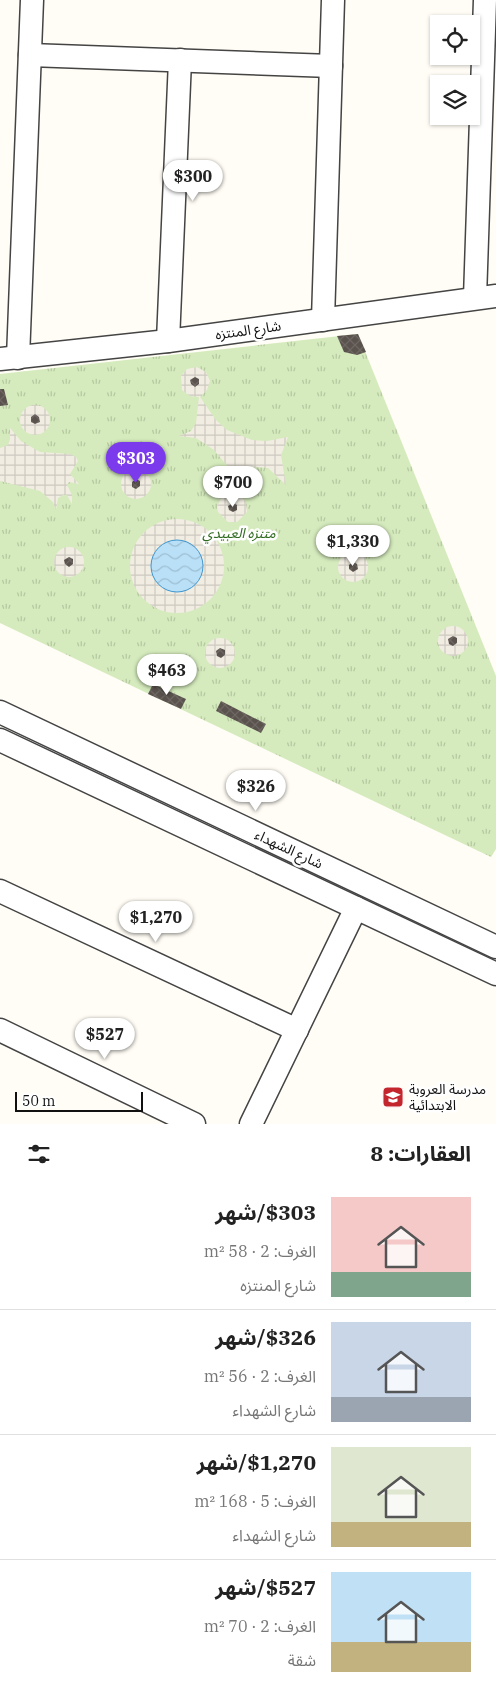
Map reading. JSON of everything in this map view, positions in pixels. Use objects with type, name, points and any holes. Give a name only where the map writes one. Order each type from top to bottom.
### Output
[{"type":"street","points":[[9,358],[30,55],[32,0]]},
{"type":"street","points":[[323,320],[333,0]]},
{"type":"street","points":[[485,0],[486,297]]},
{"type":"street","points":[[30,55],[332,66]]},
{"type":"street","points":[[168,341],[180,60]]},
{"type":"street","name":"شارع المنتزه","points":[[9,358],[168,341],[486,297]]},
{"type":"street","name":"شارع الشهداء","points":[[0,712],[496,947]]},
{"type":"street","points":[[0,740],[496,974]]},
{"type":"street","points":[[0,891],[297,1030]]},
{"type":"street","points":[[251,1124],[356,908]]},
{"type":"street","points":[[0,1030],[194,1124]]},
{"type":"green space","name":"متنزه العبيدي","points":[[358,334],[496,676],[496,849],[491,857],[0,623],[0,374]]},
{"type":"shaded area","points":[[197,367],[206,372],[210,381],[207,390],[200,397],[216,420],[227,430],[252,440],[267,441],[288,437],[281,455],[286,485],[268,468],[255,467],[248,470],[240,482],[237,493],[230,469],[214,450],[196,438],[179,436],[191,431],[196,423],[199,397],[190,396],[182,390],[181,376],[187,369]]},
{"type":"shaded area","points":[[35,405],[46,409],[50,420],[46,431],[35,435],[24,431],[20,420],[24,409]]},
{"type":"shaded area","points":[[10,428],[21,441],[40,452],[70,454],[76,457],[78,461],[70,474],[79,484],[69,482],[67,485],[72,495],[72,504],[67,495],[63,495],[58,498],[56,510],[53,502],[40,491],[0,481],[0,448],[8,445]]},
{"type":"shaded area","points":[[136,469],[147,473],[151,484],[147,495],[136,499],[125,495],[121,484],[125,473]]},
{"type":"shaded area","points":[[230,493],[237,493],[246,502],[247,512],[237,522],[228,522],[218,512],[217,507],[221,498]]},
{"type":"shaded area","points":[[177,519],[195,522],[210,533],[221,548],[224,566],[221,584],[210,599],[195,610],[177,613],[159,610],[144,599],[133,584],[130,566],[133,548],[144,533],[159,522]]},
{"type":"shaded area","points":[[69,547],[80,551],[84,562],[80,573],[69,577],[58,573],[54,562],[58,551]]},
{"type":"shaded area","points":[[353,552],[364,556],[368,567],[364,578],[353,582],[342,578],[338,567],[342,556]]},
{"type":"shaded area","points":[[453,626],[464,630],[468,641],[464,652],[453,656],[442,652],[438,641],[442,630]]},
{"type":"shaded area","points":[[220,638],[231,642],[235,653],[231,664],[220,668],[209,664],[205,653],[209,642]]},
{"type":"water","points":[[177,540],[187,542],[195,548],[201,556],[203,566],[201,576],[195,584],[187,590],[177,592],[167,590],[159,584],[153,576],[151,566],[153,556],[159,548],[167,542]]},
{"type":"building","points":[[358,334],[366,352],[357,355],[344,352],[337,336]]},
{"type":"building","points":[[195,377],[199,379],[199,384],[195,387],[191,384],[190,380]]},
{"type":"building","points":[[0,389],[4,389],[8,405],[0,406]]},
{"type":"building","points":[[35,414],[39,417],[40,422],[35,424],[31,422],[31,417]]},
{"type":"building","points":[[136,479],[140,481],[140,486],[136,489],[132,487],[132,482]]},
{"type":"building","points":[[233,503],[237,505],[237,510],[233,512],[229,510],[228,506]]},
{"type":"building","points":[[69,557],[73,559],[73,564],[69,567],[65,564],[64,560]]},
{"type":"building","points":[[353,562],[357,564],[358,569],[353,572],[349,569],[349,565]]},
{"type":"building","points":[[453,636],[457,638],[457,643],[453,646],[449,644],[448,639]]},
{"type":"building","points":[[220,648],[225,650],[225,655],[221,658],[217,656],[216,651]]},
{"type":"building","points":[[153,684],[186,699],[181,709],[148,694]]},
{"type":"building","points":[[221,701],[266,724],[261,733],[216,711]]},
{"type":"place","name":"مدرسة العروبة الابتدائية","points":[[393,1097]]}]
